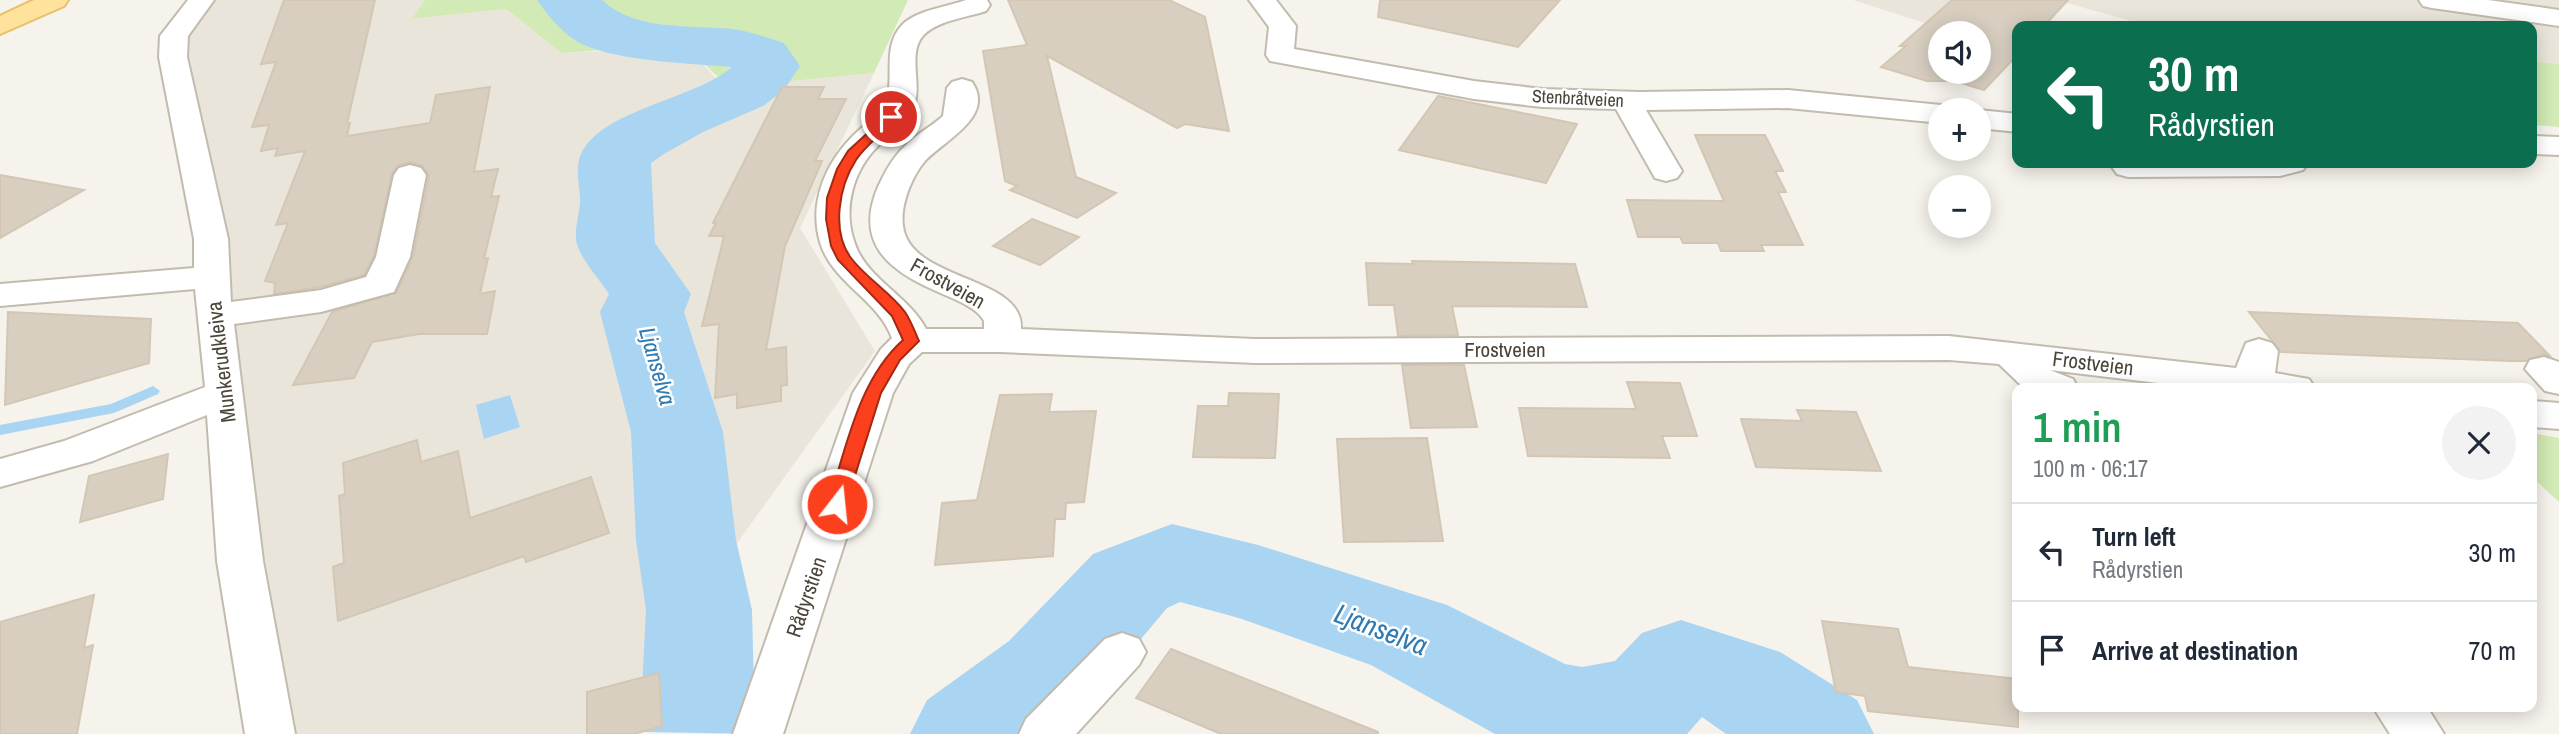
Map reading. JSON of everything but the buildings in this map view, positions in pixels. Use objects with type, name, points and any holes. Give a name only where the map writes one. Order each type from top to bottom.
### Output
[{"type":"main road","points":[[0,26],[55,0]]},
{"type":"street","name":"Munkerudkleiva","points":[[201,0],[174,36],[173,57],[211,239],[212,276],[240,561],[270,734]]},
{"type":"street","name":"Stenbråtveien","points":[[1262,0],[1283,26],[1280,55],[1474,90],[1542,98],[1788,99],[1928,113]]},
{"type":"street","points":[[2432,0],[2559,18]]},
{"type":"street","points":[[912,341],[898,314],[845,260],[838,246],[833,219],[833,198],[853,154],[899,105],[904,45],[915,27],[977,5]]},
{"type":"street","name":"Frostveien","points":[[962,88],[963,105],[955,122],[945,133],[927,142],[903,170],[887,208],[886,228],[892,246],[907,263],[971,293],[999,311],[1003,323],[1000,340]]},
{"type":"street","points":[[1626,100],[1666,171]]},
{"type":"street","points":[[1991,120],[2012,122]]},
{"type":"street","points":[[2537,145],[2559,146]]},
{"type":"street","points":[[2161,168],[2223,168]]},
{"type":"street","points":[[216,315],[327,301],[381,284],[393,257],[410,175]]},
{"type":"street","points":[[0,296],[175,282],[212,276]]},
{"type":"street","name":"Frostveien","points":[[912,341],[1000,340],[1255,351],[1836,346],[2010,352],[2271,375]]},
{"type":"street","name":"Rådyrstien","points":[[758,734],[873,393],[894,357],[912,341]]},
{"type":"street","name":"Frostveien","points":[[2010,352],[2038,380],[2046,383]]},
{"type":"street","points":[[0,473],[78,451],[225,393]]},
{"type":"street","points":[[2537,414],[2559,416]]},
{"type":"street","points":[[1044,734],[1122,652]]},
{"type":"street","points":[[2402,712],[2419,734]]},
{"type":"shaded area","points":[[199,0],[425,0],[413,19],[506,9],[561,53],[648,49],[695,56],[715,77],[730,87],[874,73],[800,228],[875,351],[600,734],[287,734],[167,55]]},
{"type":"shaded area","points":[[1853,0],[2040,0],[1991,27],[1991,21],[1928,21],[1928,24]]},
{"type":"shaded area","points":[[2056,0],[2559,0],[2559,64],[2537,62],[2537,21],[2131,21]]},
{"type":"green space","points":[[425,0],[908,0],[874,73],[730,87],[696,58],[677,52],[627,48],[561,53],[506,9],[412,19]]},
{"type":"green space","points":[[2537,62],[2559,64],[2559,127],[2537,125]]},
{"type":"green space","points":[[2537,434],[2559,438],[2559,502],[2537,482]]},
{"type":"water","points":[[510,395],[520,427],[484,439],[476,405]]},
{"type":"waterway","name":"Ljanselva","points":[[567,0],[593,25],[624,36],[694,47],[734,48],[762,56],[768,66],[751,85],[740,92],[671,122],[616,155],[613,177],[617,197],[616,244],[650,294],[642,312],[677,432],[686,540],[699,610],[698,689],[703,732]]},
{"type":"waterway","points":[[0,430],[114,408],[153,391]]},
{"type":"waterway","name":"Ljanselva","points":[[968,734],[1048,672],[1130,581],[1172,562],[1258,584],[1409,635],[1544,706],[1582,714],[1648,701],[1681,664],[1740,684],[1816,734]]},
{"type":"route","points":[[837,504],[873,393],[894,357],[912,341],[898,314],[845,260],[838,246],[833,219],[833,198],[844,169],[853,154],[891,117]]}]
